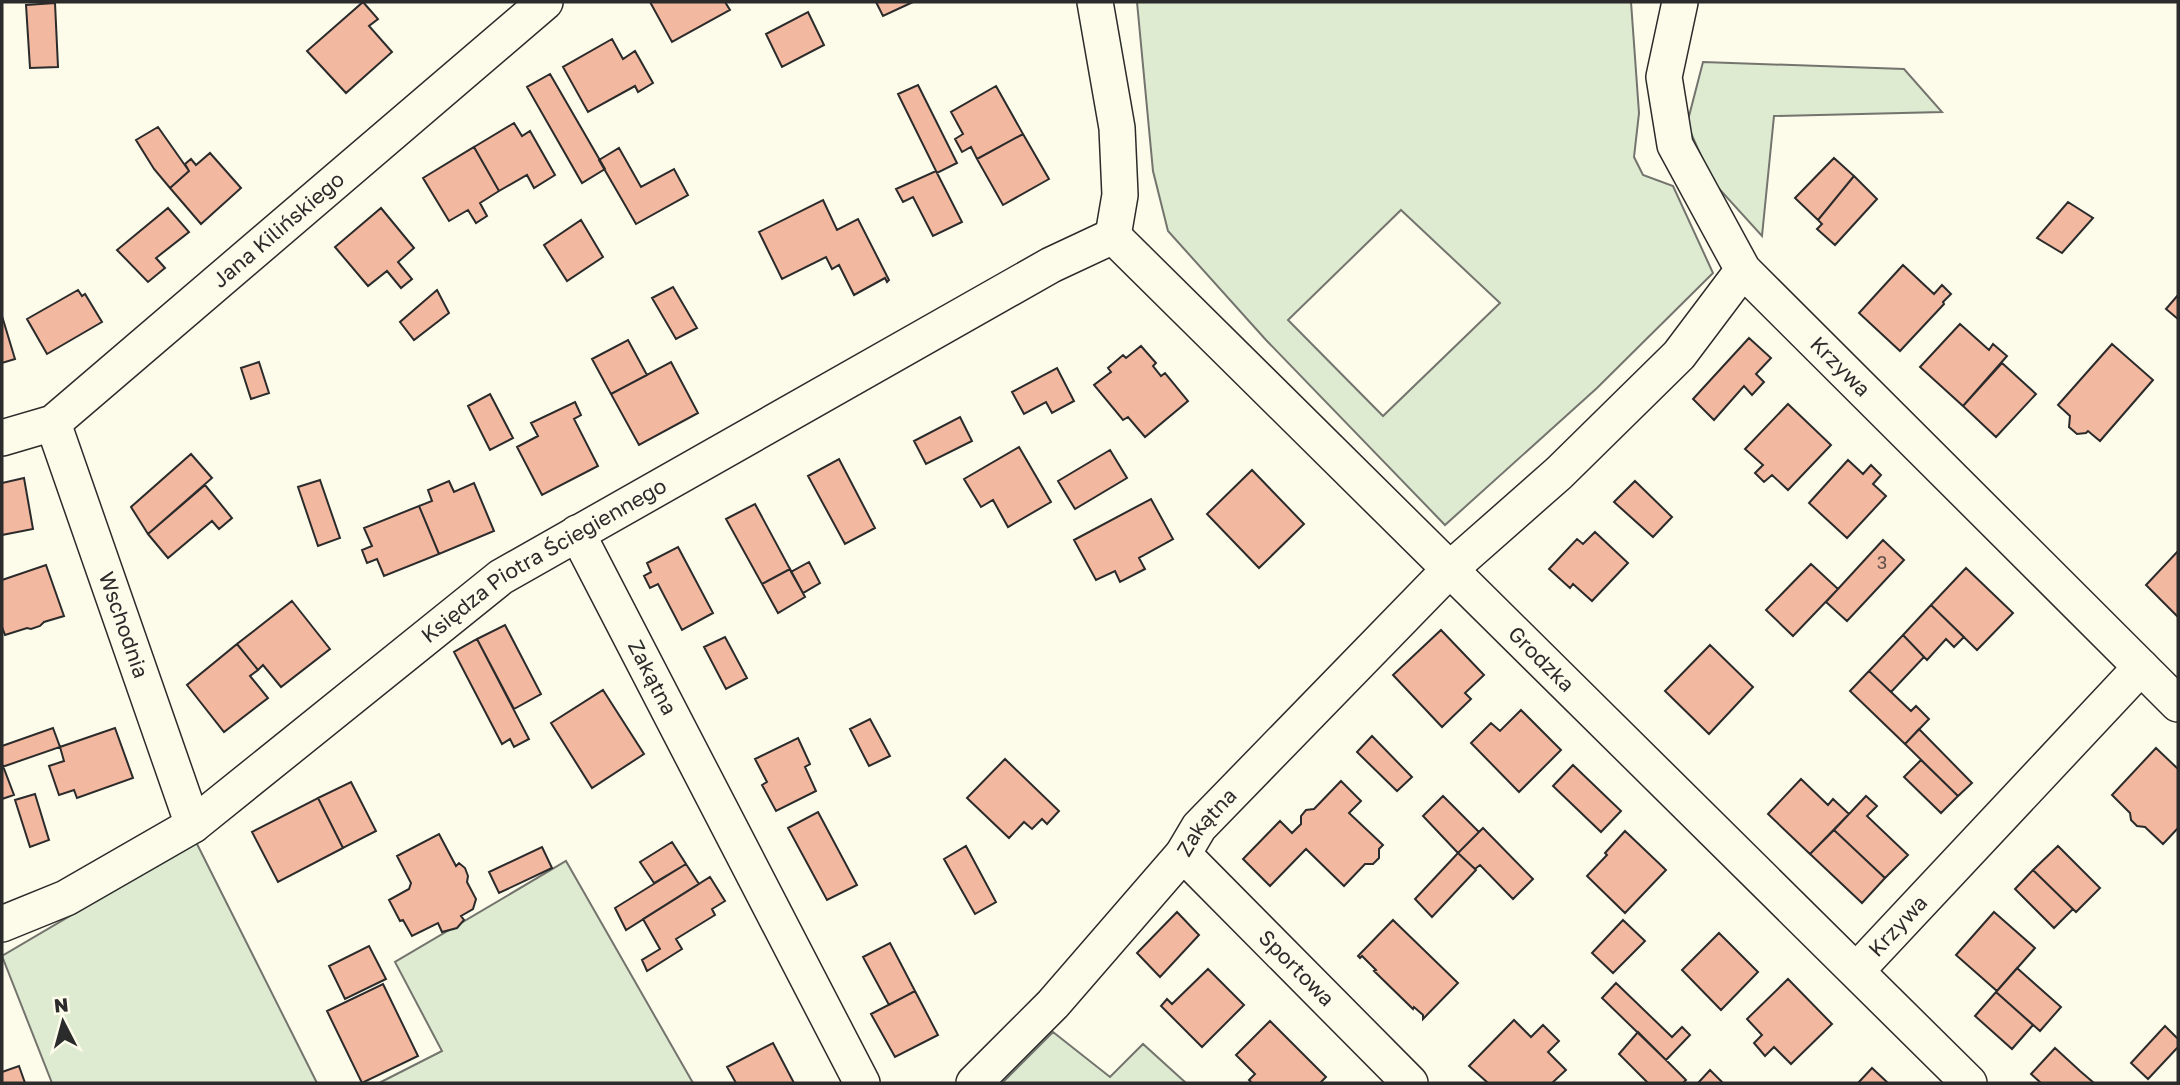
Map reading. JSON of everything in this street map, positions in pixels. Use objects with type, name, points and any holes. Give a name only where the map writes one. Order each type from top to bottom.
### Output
[{"type":"street","name":"Jana Kilińskiego","points":[[2,438],[53,423],[545,2]]},
{"type":"street","points":[[1095,2],[1117,128],[1120,195],[1113,236]]},
{"type":"street","name":"Krzywa","points":[[1680,2],[1664,77],[1675,145],[1743,271],[2178,704]]},
{"type":"street","name":"Księdza Piotra Ściegiennego","points":[[2,924],[66,898],[193,825],[501,577],[1051,265],[1113,236]]},
{"type":"street","name":"Grodzka","points":[[1113,236],[1969,1083]]},
{"type":"street","name":"Zakątna","points":[[974,1083],[1053,1004],[1184,855],[1199,827],[1449,570],[1559,473],[1679,355],[1743,271]]},
{"type":"street","name":"Wschodnia","points":[[53,423],[193,825]]},
{"type":"street","name":"Zakątna","points":[[577,533],[862,1083]]},
{"type":"street","name":"Krzywa","points":[[1857,970],[2141,667]]},
{"type":"street","name":"Sportowa","points":[[1184,855],[1410,1083]]},
{"type":"green space","points":[[1137,2],[1631,2],[1639,113],[1634,157],[1643,175],[1673,186],[1713,273],[1597,388],[1445,525],[1266,340],[1168,231],[1153,171]],"holes":[[[1401,210],[1500,303],[1383,416],[1288,320]]]},
{"type":"green space","points":[[1703,62],[1904,69],[1942,112],[1774,116],[1762,236],[1712,181],[1687,124]]},
{"type":"green space","points":[[196,842],[317,1083],[52,1083],[2,956]]},
{"type":"green space","points":[[566,861],[693,1083],[379,1083],[442,1051],[395,962]]},
{"type":"green space","points":[[1053,1032],[1110,1077],[1143,1044],[1186,1083],[1002,1083]]},
{"type":"building","points":[[363,2],[378,19],[369,26],[392,52],[346,93],[307,51]]},
{"type":"building","points":[[650,2],[725,2],[730,10],[672,42]]},
{"type":"building","points":[[876,2],[913,2],[883,16]]},
{"type":"building","points":[[55,3],[58,67],[30,68],[26,5]]},
{"type":"building","points":[[808,12],[824,45],[782,67],[766,34]]},
{"type":"building","points":[[612,39],[623,59],[635,51],[653,83],[638,92],[635,86],[588,112],[563,67]]},
{"type":"building","points":[[550,74],[605,169],[582,183],[527,87]]},
{"type":"building","points":[[918,85],[957,163],[937,173],[898,94]]},
{"type":"building","points":[[996,86],[1023,134],[977,159],[971,147],[962,152],[955,139],[963,134],[951,112]]},
{"type":"building","points":[[514,123],[522,136],[530,131],[555,175],[534,188],[527,175],[499,191],[474,147]]},
{"type":"building","points":[[158,127],[189,171],[170,188],[136,140]]},
{"type":"building","points":[[1023,134],[1049,179],[1003,205],[977,159]]},
{"type":"building","points":[[474,147],[499,191],[480,203],[487,216],[476,223],[468,210],[449,221],[423,178]]},
{"type":"building","points":[[619,148],[641,187],[674,169],[688,195],[636,224],[599,160]]},
{"type":"building","points":[[210,153],[241,188],[201,224],[170,188],[189,171],[185,164],[191,159],[196,165]]},
{"type":"building","points":[[1834,158],[1854,176],[1818,220],[1795,198]]},
{"type":"building","points":[[936,171],[962,222],[933,236],[913,197],[903,202],[896,189]]},
{"type":"building","points":[[1854,176],[1877,199],[1835,245],[1817,229],[1822,224],[1818,220]]},
{"type":"building","points":[[823,200],[837,230],[858,219],[889,280],[887,282],[885,278],[854,295],[839,265],[832,269],[826,257],[782,279],[759,232]]},
{"type":"building","points":[[2068,202],[2093,218],[2062,253],[2037,238]]},
{"type":"building","points":[[168,208],[189,232],[156,258],[165,268],[148,282],[117,250]]},
{"type":"building","points":[[381,208],[414,248],[398,262],[412,279],[401,288],[387,271],[368,286],[335,247]]},
{"type":"building","points":[[581,220],[603,257],[567,281],[544,245]]},
{"type":"building","points":[[1903,265],[1934,294],[1942,285],[1951,294],[1900,351],[1859,313]]},
{"type":"building","points":[[673,287],[697,328],[676,339],[652,298]]},
{"type":"building","points":[[78,290],[82,296],[85,294],[102,322],[47,354],[27,319]]},
{"type":"building","points":[[437,290],[449,313],[414,340],[400,322]]},
{"type":"building","points":[[2178,295],[2178,319],[2166,309]]},
{"type":"building","points":[[2,316],[15,359],[2,363]]},
{"type":"building","points":[[1960,324],[1989,350],[1993,344],[2007,356],[1963,406],[1920,367]]},
{"type":"building","points":[[1749,338],[1771,358],[1756,374],[1764,382],[1752,395],[1744,386],[1714,420],[1693,399]]},
{"type":"building","points":[[628,340],[647,375],[611,394],[592,359]]},
{"type":"building","points":[[2112,344],[2153,380],[2100,441],[2088,431],[2077,434],[2069,427],[2070,416],[2058,405]]},
{"type":"building","points":[[1141,346],[1156,363],[1153,366],[1161,376],[1165,373],[1188,401],[1145,437],[1128,417],[1123,420],[1094,385],[1111,372],[1108,368],[1123,355],[1126,358]]},
{"type":"building","points":[[259,362],[269,393],[251,399],[241,368]]},
{"type":"building","points":[[671,362],[698,413],[639,445],[611,394]]},
{"type":"building","points":[[2002,363],[2036,394],[1996,437],[1963,406]]},
{"type":"building","points":[[1057,368],[1074,401],[1052,413],[1046,402],[1024,414],[1012,392]]},
{"type":"building","points":[[490,394],[513,438],[490,450],[468,406]]},
{"type":"building","points":[[575,402],[581,415],[574,419],[598,466],[542,495],[517,447],[538,436],[531,423]]},
{"type":"building","points":[[1788,404],[1831,445],[1788,490],[1772,475],[1764,482],[1755,473],[1763,465],[1745,449]]},
{"type":"building","points":[[960,417],[972,441],[926,464],[914,441]]},
{"type":"building","points":[[1019,447],[1051,502],[1008,527],[993,500],[981,507],[964,479]]},
{"type":"building","points":[[1110,450],[1127,478],[1075,509],[1058,481]]},
{"type":"building","points":[[191,454],[212,478],[148,534],[131,507]]},
{"type":"building","points":[[839,459],[875,528],[845,544],[808,476]]},
{"type":"building","points":[[1848,460],[1863,474],[1871,465],[1881,475],[1873,484],[1886,496],[1847,538],[1809,503]]},
{"type":"building","points":[[1252,470],[1304,524],[1259,568],[1207,514]]},
{"type":"building","points":[[24,478],[33,529],[2,535],[2,483]]},
{"type":"building","points":[[320,480],[340,538],[318,546],[298,487]]},
{"type":"building","points":[[449,481],[454,492],[474,483],[494,531],[439,554],[419,506],[432,501],[428,490]]},
{"type":"building","points":[[1635,481],[1672,517],[1653,537],[1614,502]]},
{"type":"building","points":[[205,485],[232,518],[219,529],[212,521],[168,558],[148,534]]},
{"type":"building","points":[[1151,499],[1173,539],[1139,558],[1145,569],[1120,582],[1115,571],[1096,580],[1074,540]]},
{"type":"building","points":[[755,504],[790,569],[762,584],[726,519]]},
{"type":"building","points":[[419,506],[439,554],[384,576],[377,559],[367,563],[362,550],[372,546],[364,528]]},
{"type":"building","points":[[1595,532],[1628,563],[1592,601],[1573,584],[1570,588],[1549,569],[1577,539],[1583,544]]},
{"type":"building","points":[[1883,540],[1904,560],[1847,621],[1826,602]]},
{"type":"building","points":[[678,547],[713,613],[682,630],[658,584],[650,588],[644,576],[651,572],[647,563]]},
{"type":"building","points":[[2178,551],[2178,617],[2146,585]]},
{"type":"building","points":[[809,562],[820,583],[803,593],[791,572]]},
{"type":"building","points":[[1811,564],[1838,589],[1793,636],[1766,610]]},
{"type":"building","points":[[46,565],[64,616],[31,629],[5,635],[2,627],[2,580]]},
{"type":"building","points":[[1966,568],[2013,613],[1977,650],[1931,605]]},
{"type":"building","points":[[790,569],[805,597],[778,613],[762,584]]},
{"type":"building","points":[[292,601],[330,649],[281,687],[263,665],[258,670],[237,644]]},
{"type":"building","points":[[1931,605],[1964,637],[1954,647],[1946,639],[1927,660],[1903,635]]},
{"type":"building","points":[[505,625],[541,694],[514,709],[477,639]]},
{"type":"building","points":[[1441,630],[1484,675],[1465,693],[1471,699],[1442,727],[1393,675]]},
{"type":"building","points":[[1903,635],[1924,657],[1891,692],[1869,671]]},
{"type":"building","points":[[725,637],[747,678],[726,689],[704,647]]},
{"type":"building","points":[[477,639],[529,739],[514,747],[510,739],[502,744],[454,652]]},
{"type":"building","points":[[237,644],[258,670],[250,676],[268,698],[224,732],[187,685]]},
{"type":"building","points":[[1710,645],[1753,687],[1709,734],[1665,691]]},
{"type":"building","points":[[1869,671],[1911,711],[1916,706],[1929,719],[1905,744],[1850,691]]},
{"type":"building","points":[[603,690],[644,754],[592,788],[551,723]]},
{"type":"building","points":[[1521,710],[1561,750],[1519,792],[1471,743],[1491,723],[1500,731]]},
{"type":"building","points":[[870,719],[890,756],[869,766],[850,729]]},
{"type":"building","points":[[53,728],[60,747],[2,767],[2,746]]},
{"type":"building","points":[[115,728],[133,778],[77,798],[74,790],[59,795],[49,766],[64,761],[60,747]]},
{"type":"building","points":[[1919,729],[1972,783],[1958,796],[1905,744]]},
{"type":"building","points":[[1372,736],[1412,777],[1397,791],[1357,752]]},
{"type":"building","points":[[798,738],[810,764],[805,767],[816,791],[776,811],[762,785],[767,782],[755,759]]},
{"type":"building","points":[[2156,748],[2178,769],[2178,828],[2163,844],[2145,827],[2137,826],[2131,820],[2130,813],[2112,795]]},
{"type":"building","points":[[1005,759],[1059,811],[1047,824],[1042,819],[1032,829],[1024,822],[1009,838],[967,798]]},
{"type":"building","points":[[1921,760],[1958,796],[1941,813],[1904,777]]},
{"type":"building","points":[[1573,765],[1621,811],[1601,832],[1553,786]]},
{"type":"building","points":[[2,767],[14,795],[2,799]]},
{"type":"building","points":[[1801,779],[1828,805],[1833,799],[1849,814],[1810,854],[1768,814]]},
{"type":"building","points":[[1341,781],[1361,801],[1349,813],[1383,845],[1379,849],[1379,858],[1373,864],[1365,864],[1344,886],[1306,849],[1270,886],[1243,859],[1280,821],[1292,833],[1301,824],[1301,816],[1306,810],[1314,809]]},
{"type":"building","points":[[351,782],[376,831],[343,848],[318,798]]},
{"type":"building","points":[[35,794],[49,840],[30,847],[15,800]]},
{"type":"building","points":[[1443,796],[1479,832],[1458,853],[1423,816]]},
{"type":"building","points":[[1866,796],[1877,806],[1867,816],[1908,855],[1885,878],[1834,830]]},
{"type":"building","points":[[318,798],[343,848],[278,882],[252,832]]},
{"type":"building","points":[[818,812],[857,885],[827,900],[788,828]]},
{"type":"building","points":[[1483,828],[1533,879],[1513,899],[1480,865],[1475,869],[1458,853]]},
{"type":"building","points":[[1834,830],[1885,878],[1862,903],[1810,854]]},
{"type":"building","points":[[1625,831],[1666,870],[1625,913],[1587,876]]},
{"type":"building","points":[[439,834],[456,866],[459,863],[465,868],[467,882],[476,899],[473,909],[461,916],[464,920],[457,928],[442,932],[438,923],[412,936],[389,900],[409,889],[411,883],[397,856]]},
{"type":"building","points":[[672,842],[686,864],[654,883],[640,862]]},
{"type":"building","points":[[966,846],[996,902],[975,914],[944,859]]},
{"type":"building","points":[[2058,846],[2100,888],[2076,912],[2033,870]]},
{"type":"building","points":[[542,847],[552,868],[499,893],[489,872]]},
{"type":"building","points":[[1458,853],[1476,870],[1432,917],[1415,899]]},
{"type":"building","points":[[686,864],[699,884],[626,930],[615,908]]},
{"type":"building","points":[[2033,870],[2073,909],[2054,928],[2015,889]]},
{"type":"building","points":[[710,877],[725,901],[712,909],[715,915],[676,939],[682,949],[647,971],[642,960],[660,949],[643,919]]},
{"type":"building","points":[[1177,912],[1199,935],[1160,977],[1137,953]]},
{"type":"building","points":[[1994,912],[2035,948],[1997,991],[1956,955]]},
{"type":"building","points":[[1393,920],[1458,983],[1423,1019],[1423,1015],[1414,1007],[1413,1009],[1362,956],[1358,956]]},
{"type":"building","points":[[1623,920],[1645,941],[1613,973],[1592,953]]},
{"type":"building","points":[[1719,933],[1758,972],[1721,1010],[1682,970]]},
{"type":"building","points":[[890,943],[915,991],[889,1005],[863,957]]},
{"type":"building","points":[[369,946],[386,979],[345,999],[329,966]]},
{"type":"building","points":[[2017,968],[2061,1007],[2040,1031],[1996,992]]},
{"type":"building","points":[[1208,969],[1244,1005],[1202,1047],[1161,1006],[1167,999],[1172,1004]]},
{"type":"building","points":[[1788,979],[1832,1024],[1791,1064],[1774,1047],[1765,1056],[1754,1043],[1762,1035],[1747,1019]]},
{"type":"building","points":[[1616,983],[1672,1037],[1682,1027],[1690,1035],[1666,1060],[1602,998]]},
{"type":"building","points":[[383,984],[418,1056],[362,1083],[327,1011]]},
{"type":"building","points":[[915,991],[938,1035],[895,1057],[871,1014]]},
{"type":"building","points":[[1996,992],[2033,1025],[2012,1049],[1975,1016]]},
{"type":"building","points":[[1514,1020],[1531,1037],[1543,1025],[1559,1041],[1548,1052],[1566,1070],[1552,1083],[1488,1083],[1469,1066]]},
{"type":"building","points":[[1270,1021],[1326,1077],[1320,1083],[1252,1083],[1249,1080],[1255,1074],[1236,1055]]},
{"type":"building","points":[[2165,1026],[2178,1039],[2178,1047],[2148,1079],[2131,1063]]},
{"type":"building","points":[[1638,1032],[1686,1080],[1683,1083],[1648,1083],[1619,1054]]},
{"type":"building","points":[[773,1043],[794,1083],[736,1083],[727,1067]]},
{"type":"building","points":[[2055,1048],[2094,1083],[2041,1083],[2031,1074]]},
{"type":"building","points":[[19,1066],[25,1083],[2,1083],[2,1072]]},
{"type":"building","points":[[1872,1068],[1888,1083],[1858,1083]]},
{"type":"building","points":[[1710,1070],[1723,1083],[1698,1083]]}]
